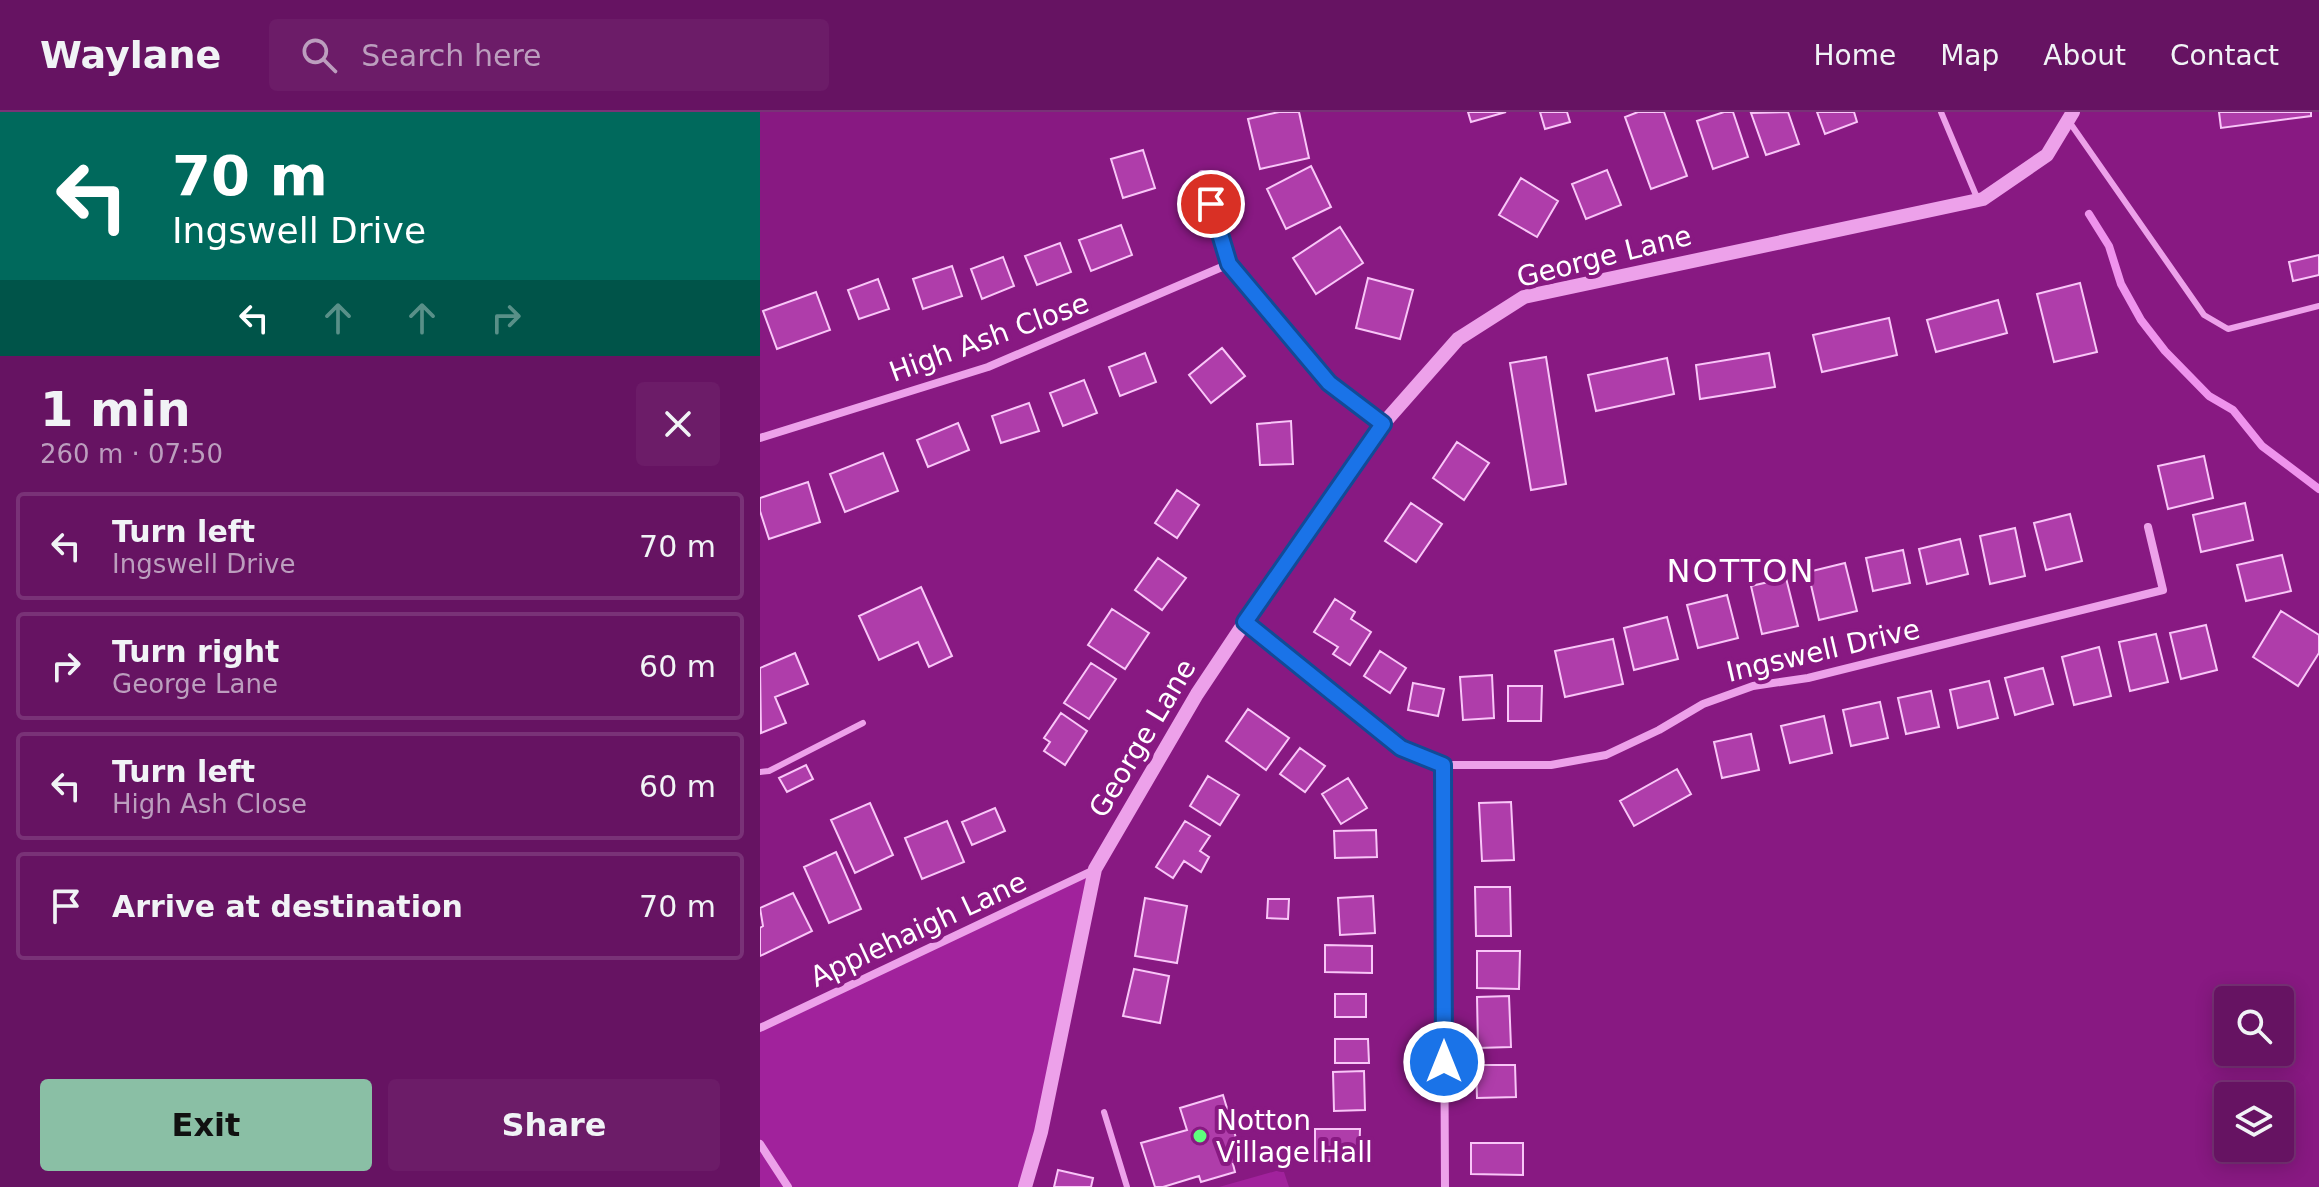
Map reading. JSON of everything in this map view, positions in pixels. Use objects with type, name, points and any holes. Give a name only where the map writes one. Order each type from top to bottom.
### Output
[{"type":"street","name":"George Lane","points":[[1025,1187],[1041,1132],[1095,869],[1197,694],[1245,622],[1383,424],[1458,339],[1524,297],[1983,199],[2047,155],[2071,116]]},
{"type":"street","points":[[1202,174],[1229,264],[1329,383],[1383,424]]},
{"type":"street","name":"High Ash Close","points":[[760,438],[988,367],[1229,264]]},
{"type":"street","name":"Ingswell Drive","points":[[1245,622],[1401,748],[1443,765],[1551,765],[1606,755],[1659,730],[1703,704],[1753,686],[1808,678],[2163,590],[2148,527]]},
{"type":"street","points":[[1443,765],[1445,1187]]},
{"type":"street","name":"Applehaigh Lane","points":[[760,1028],[1095,869]]},
{"type":"street","points":[[760,1144],[788,1187]]},
{"type":"lane","points":[[1941,112],[1978,200]]},
{"type":"lane","points":[[2071,116],[2204,315],[2228,329],[2319,306]]},
{"type":"lane","points":[[760,772],[769,771],[863,723]]},
{"type":"lane","points":[[1104,1112],[1127,1187]]},
{"type":"shaded area","points":[[1095,869],[1025,1187],[760,1187],[760,1028]]},
{"type":"shaded area","points":[[1283,1169],[1289,1187],[1219,1187]]},
{"type":"building","points":[[1279,112],[1299,112],[1309,158],[1260,169],[1248,119]]},
{"type":"building","points":[[1468,112],[1506,112],[1471,122]]},
{"type":"building","points":[[1540,112],[1567,112],[1570,122],[1545,129]]},
{"type":"building","points":[[1638,112],[1664,112],[1687,176],[1651,189],[1625,117]]},
{"type":"building","points":[[1733,112],[1748,157],[1713,169],[1697,121]]},
{"type":"building","points":[[1788,112],[1799,144],[1766,155],[1751,113]]},
{"type":"building","points":[[1817,112],[1854,112],[1857,122],[1825,134]]},
{"type":"building","points":[[2219,112],[2311,112],[2311,116],[2221,128]]},
{"type":"building","points":[[1143,150],[1155,188],[1123,198],[1111,159]]},
{"type":"building","points":[[1311,166],[1331,207],[1286,229],[1267,189]]},
{"type":"building","points":[[1607,170],[1621,205],[1586,219],[1572,184]]},
{"type":"building","points":[[1521,178],[1558,201],[1537,237],[1499,215]]},
{"type":"building","points":[[1121,225],[1132,255],[1091,271],[1079,240]]},
{"type":"building","points":[[1340,227],[1363,263],[1316,294],[1293,258]]},
{"type":"building","points":[[1060,243],[1071,272],[1037,285],[1025,256]]},
{"type":"building","points":[[2319,255],[2319,275],[2293,281],[2289,262]]},
{"type":"building","points":[[1003,257],[1014,286],[982,299],[971,269]]},
{"type":"building","points":[[952,266],[962,296],[923,309],[913,279]]},
{"type":"building","points":[[1368,278],[1413,290],[1400,339],[1356,328]]},
{"type":"building","points":[[878,279],[889,309],[859,319],[848,290]]},
{"type":"building","points":[[2080,283],[2097,352],[2054,362],[2037,294]]},
{"type":"building","points":[[816,292],[830,330],[777,349],[763,311]]},
{"type":"building","points":[[1998,300],[2007,333],[1936,352],[1927,320]]},
{"type":"building","points":[[1889,318],[1897,355],[1822,372],[1813,335]]},
{"type":"building","points":[[1222,348],[1245,376],[1211,403],[1189,375]]},
{"type":"building","points":[[1145,353],[1156,382],[1120,396],[1109,367]]},
{"type":"building","points":[[1769,353],[1775,387],[1700,399],[1696,365]]},
{"type":"building","points":[[1546,357],[1566,484],[1531,490],[1510,363]]},
{"type":"building","points":[[1667,358],[1674,394],[1596,411],[1588,375]]},
{"type":"building","points":[[1084,380],[1097,413],[1063,426],[1050,393]]},
{"type":"building","points":[[1029,403],[1039,431],[1001,443],[992,416]]},
{"type":"building","points":[[1291,421],[1293,464],[1260,465],[1257,424]]},
{"type":"building","points":[[958,423],[969,450],[928,467],[917,440]]},
{"type":"building","points":[[1457,442],[1489,463],[1464,500],[1433,478]]},
{"type":"building","points":[[883,453],[898,491],[845,512],[830,474]]},
{"type":"building","points":[[2204,456],[2213,498],[2168,509],[2158,466]]},
{"type":"building","points":[[808,482],[820,522],[769,539],[760,511],[760,498]]},
{"type":"building","points":[[1177,490],[1199,505],[1177,538],[1155,523]]},
{"type":"building","points":[[1411,503],[1442,524],[1416,562],[1385,541]]},
{"type":"building","points":[[2245,503],[2253,540],[2201,552],[2193,515]]},
{"type":"building","points":[[2070,514],[2082,561],[2046,570],[2034,523]]},
{"type":"building","points":[[2015,528],[2025,576],[1990,584],[1980,536]]},
{"type":"building","points":[[1960,539],[1968,574],[1927,584],[1919,549]]},
{"type":"building","points":[[1903,550],[1910,583],[1873,591],[1866,558]]},
{"type":"building","points":[[2282,555],[2291,591],[2246,601],[2237,565]]},
{"type":"building","points":[[1158,558],[1186,578],[1162,610],[1135,590]]},
{"type":"building","points":[[1845,563],[1857,611],[1819,620],[1808,572]]},
{"type":"building","points":[[1786,578],[1798,626],[1762,634],[1751,586]]},
{"type":"building","points":[[921,587],[952,656],[929,667],[918,642],[879,660],[859,616]]},
{"type":"building","points":[[1727,595],[1738,638],[1698,648],[1687,605]]},
{"type":"building","points":[[1335,599],[1355,612],[1351,619],[1371,632],[1350,665],[1333,654],[1338,647],[1314,632]]},
{"type":"building","points":[[1112,609],[1149,633],[1125,669],[1088,645]]},
{"type":"building","points":[[2281,611],[2319,635],[2319,653],[2298,686],[2253,657]]},
{"type":"building","points":[[1667,617],[1678,659],[1634,670],[1624,628]]},
{"type":"building","points":[[2206,625],[2217,670],[2181,679],[2170,633]]},
{"type":"building","points":[[2156,634],[2168,682],[2130,691],[2119,642]]},
{"type":"building","points":[[1613,639],[1623,684],[1565,697],[1555,651]]},
{"type":"building","points":[[2099,647],[2111,696],[2074,705],[2062,657]]},
{"type":"building","points":[[1380,651],[1406,668],[1390,693],[1364,676]]},
{"type":"building","points":[[795,653],[808,684],[775,697],[786,723],[761,733],[760,668]]},
{"type":"building","points":[[1091,663],[1116,679],[1089,719],[1064,703]]},
{"type":"building","points":[[2043,668],[2053,704],[2015,715],[2005,678]]},
{"type":"building","points":[[1492,675],[1494,718],[1463,720],[1460,677]]},
{"type":"building","points":[[1989,681],[1998,718],[1958,728],[1950,690]]},
{"type":"building","points":[[1413,683],[1444,689],[1438,716],[1408,710]]},
{"type":"building","points":[[1508,686],[1542,686],[1541,721],[1508,721]]},
{"type":"building","points":[[1931,691],[1939,727],[1906,734],[1898,698]]},
{"type":"building","points":[[1880,702],[1888,738],[1851,746],[1843,710]]},
{"type":"building","points":[[1248,709],[1289,738],[1266,770],[1226,741]]},
{"type":"building","points":[[1061,713],[1087,731],[1065,765],[1044,751],[1050,742],[1044,738]]},
{"type":"building","points":[[1824,716],[1832,753],[1790,763],[1781,726]]},
{"type":"building","points":[[1751,734],[1759,770],[1722,778],[1714,742]]},
{"type":"building","points":[[1300,748],[1325,766],[1305,792],[1280,774]]},
{"type":"building","points":[[806,765],[813,779],[787,792],[779,778]]},
{"type":"building","points":[[1677,769],[1691,794],[1634,826],[1620,801]]},
{"type":"building","points":[[1208,776],[1239,795],[1220,825],[1190,806]]},
{"type":"building","points":[[1348,778],[1367,808],[1341,824],[1322,794]]},
{"type":"building","points":[[1511,802],[1514,860],[1482,861],[1479,803]]},
{"type":"building","points":[[870,803],[893,855],[855,873],[831,820]]},
{"type":"building","points":[[995,808],[1005,831],[972,845],[962,822]]},
{"type":"building","points":[[947,821],[964,862],[922,879],[905,838]]},
{"type":"building","points":[[1185,821],[1210,836],[1200,851],[1209,857],[1201,872],[1184,861],[1173,878],[1156,867]]},
{"type":"building","points":[[1376,830],[1377,857],[1335,858],[1334,831]]},
{"type":"building","points":[[836,852],[861,909],[829,923],[804,867]]},
{"type":"building","points":[[1475,887],[1510,887],[1511,936],[1476,936]]},
{"type":"building","points":[[793,893],[812,931],[760,956],[760,928],[763,926],[760,908]]},
{"type":"building","points":[[1373,896],[1375,933],[1340,935],[1338,898]]},
{"type":"building","points":[[1145,898],[1187,906],[1177,963],[1135,956]]},
{"type":"building","points":[[1268,899],[1289,899],[1288,919],[1267,918]]},
{"type":"building","points":[[1325,945],[1372,946],[1372,973],[1325,972]]},
{"type":"building","points":[[1477,951],[1520,951],[1519,989],[1477,988]]},
{"type":"building","points":[[1134,969],[1169,976],[1160,1023],[1123,1016]]},
{"type":"building","points":[[1335,994],[1366,994],[1366,1017],[1335,1017]]},
{"type":"building","points":[[1509,996],[1511,1047],[1478,1048],[1477,997]]},
{"type":"building","points":[[1335,1039],[1368,1039],[1369,1063],[1335,1063]]},
{"type":"building","points":[[1476,1065],[1515,1065],[1516,1097],[1477,1098]]},
{"type":"building","points":[[1364,1071],[1365,1110],[1334,1111],[1333,1072]]},
{"type":"building","name":"Notton Village Hall","points":[[1223,1095],[1243,1161],[1233,1164],[1235,1172],[1201,1182],[1199,1176],[1155,1187],[1141,1143],[1187,1130],[1180,1108]]},
{"type":"building","points":[[1315,1129],[1360,1129],[1359,1162],[1315,1161]]},
{"type":"building","points":[[1471,1143],[1523,1143],[1523,1175],[1471,1174]]},
{"type":"building","points":[[1058,1170],[1093,1178],[1091,1187],[1054,1187]]},
{"type":"waterway","points":[[2089,214],[2109,246],[2121,284],[2141,320],[2165,351],[2209,396],[2233,410],[2262,446],[2319,489]]},
{"type":"place","name":"Notton Village Hall","points":[[1200,1136]]},
{"type":"district","name":"NOTTON","points":[[1741,571]]},
{"type":"route","points":[[1211,204],[1229,264],[1329,383],[1383,424],[1245,622],[1401,748],[1443,765],[1444,1062]]}]
